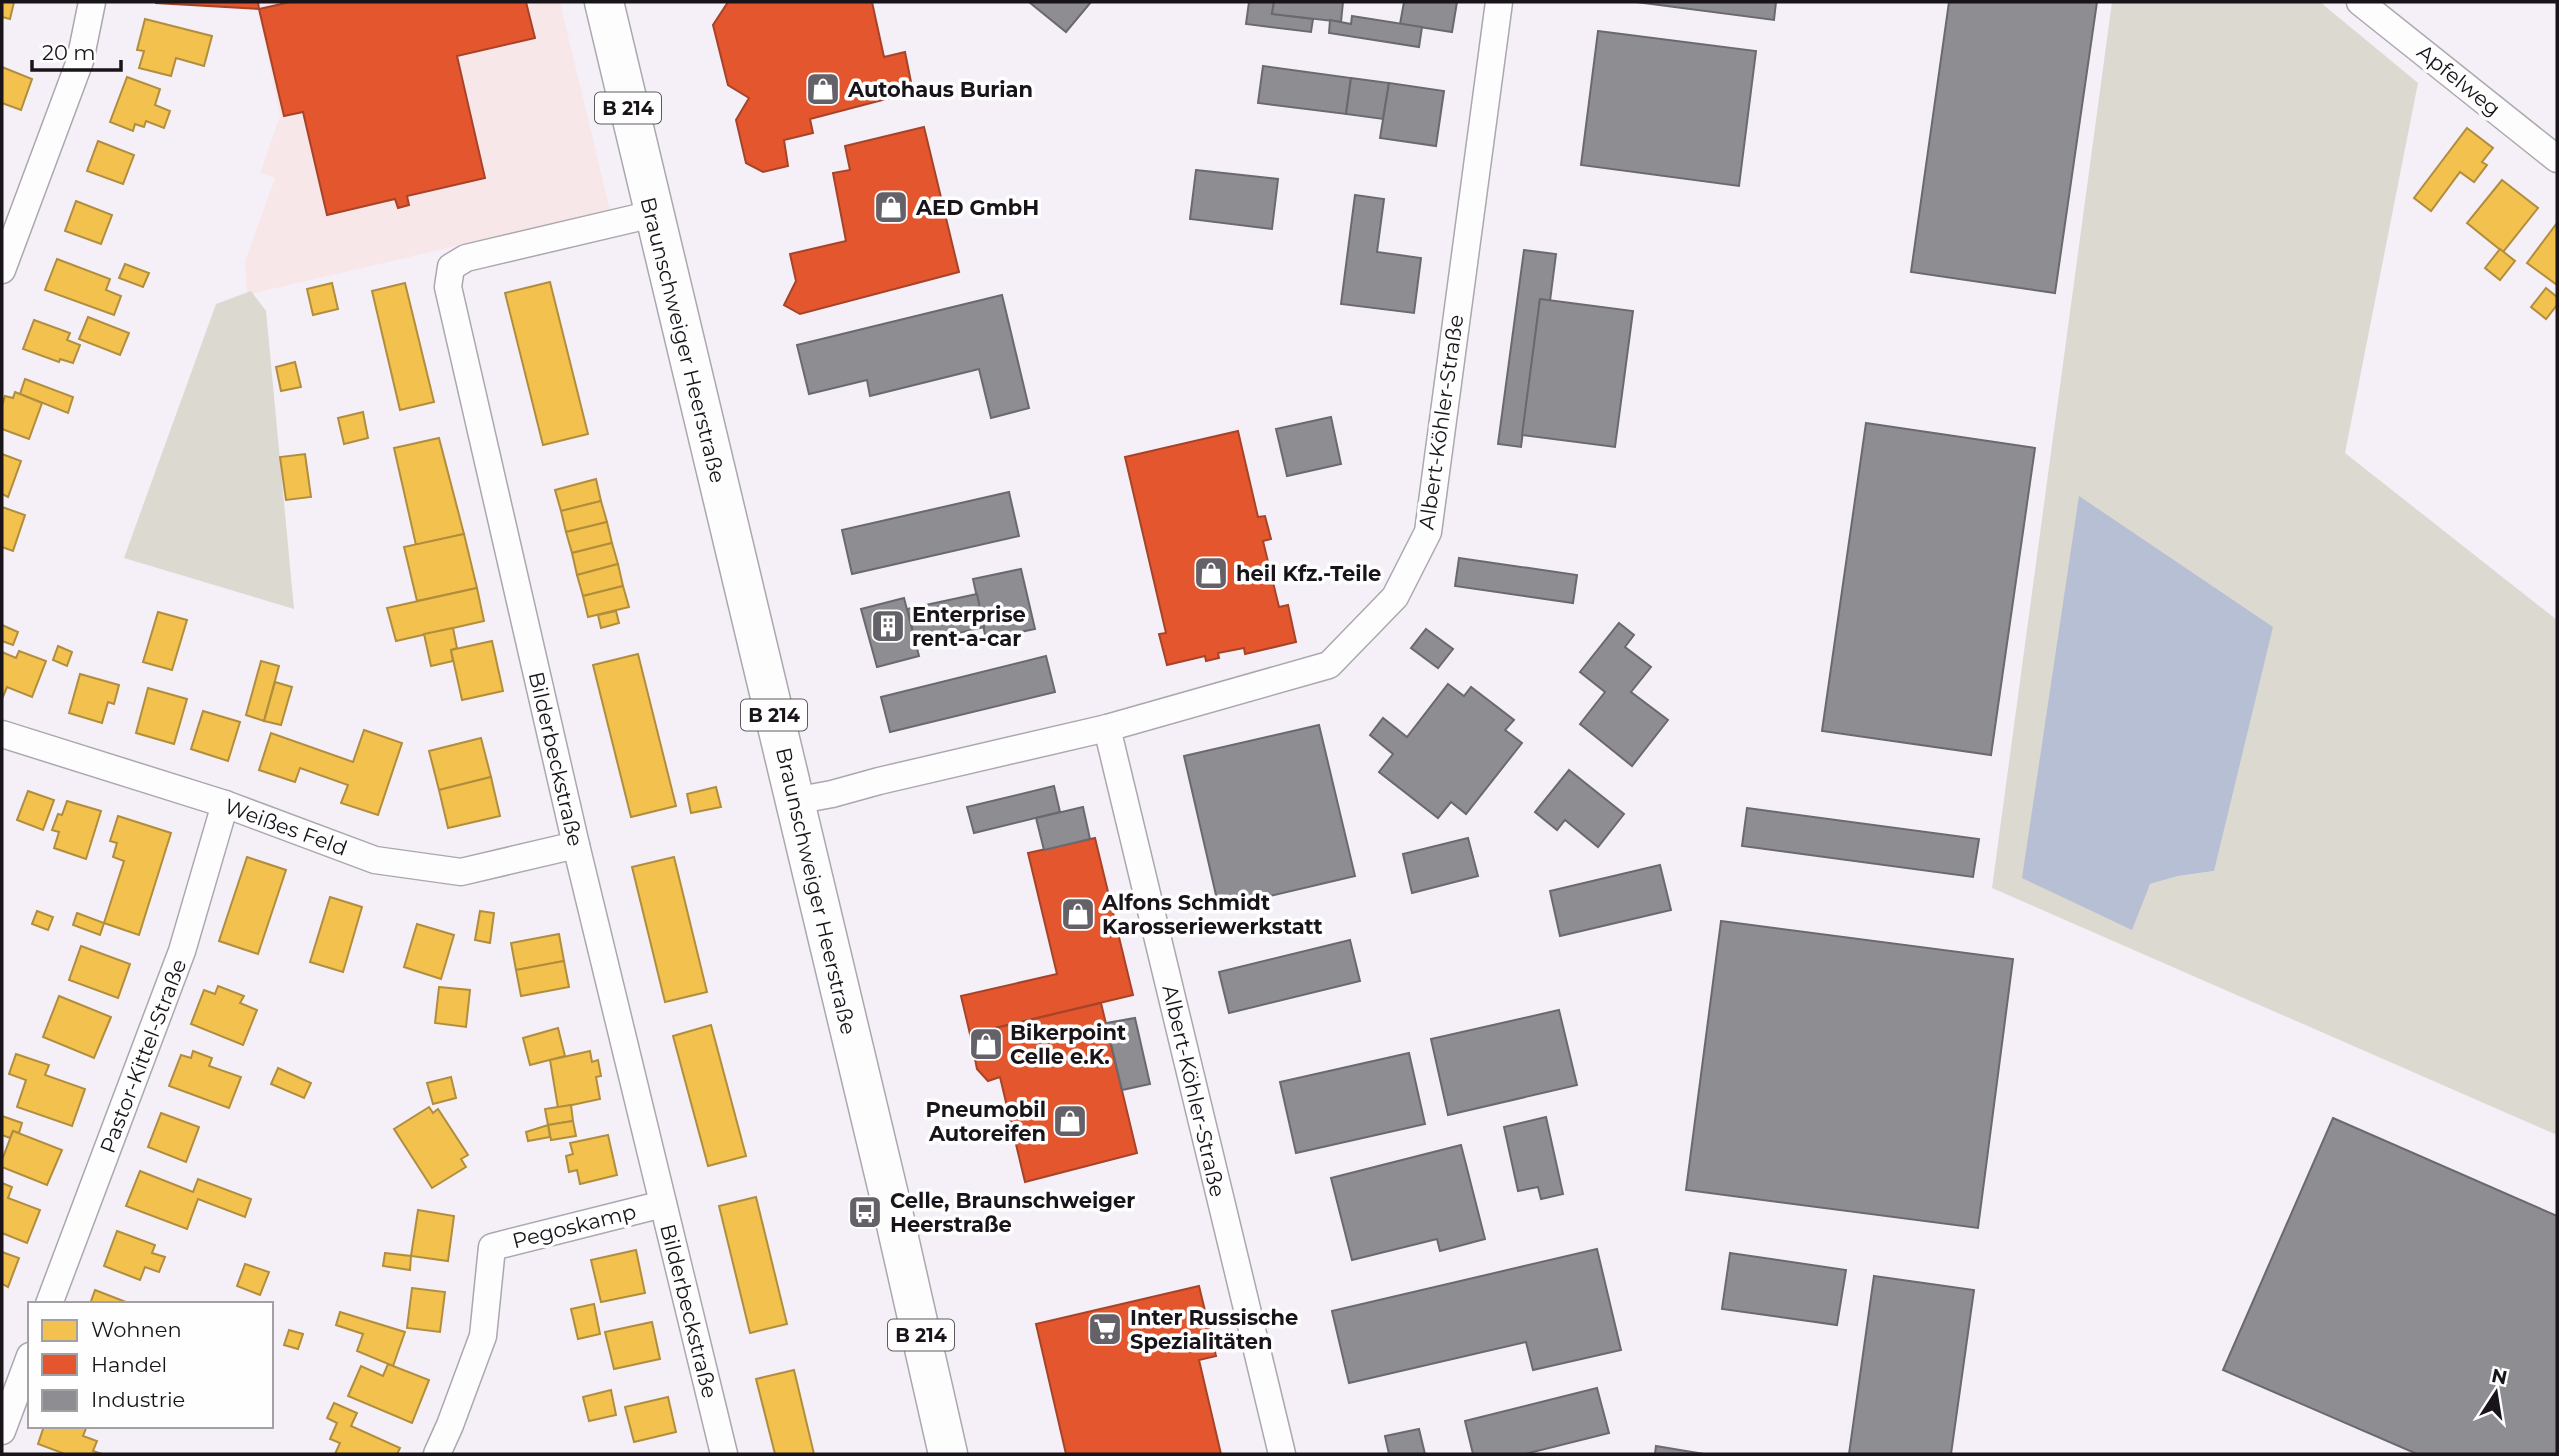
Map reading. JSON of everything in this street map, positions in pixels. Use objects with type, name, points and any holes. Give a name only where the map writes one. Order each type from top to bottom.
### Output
[{"type":"main road","name":"Braunschweiger Heerstraße","points":[[604,2],[894,1216],[948,1454]]},
{"type":"street","points":[[2,270],[80,61],[92,2]]},
{"type":"street","name":"Albert-Köhler-Straße","points":[[794,801],[1107,728],[1329,665],[1395,597],[1428,532],[1499,2]]},
{"type":"street","name":"Apfelweg","points":[[2360,2],[2557,159]]},
{"type":"street","name":"Bilderbeckstraße","points":[[653,214],[466,258],[450,267],[448,287],[576,845],[724,1454]]},
{"type":"street","name":"Albert-Köhler-Straße","points":[[1107,728],[1282,1454]]},
{"type":"street","name":"Weißes Feld","points":[[2,734],[225,804],[375,860],[461,872],[576,845]]},
{"type":"street","name":"Pastor-Kittel-Straße","points":[[51,1302],[182,951],[225,804]]},
{"type":"street","name":"Pegoskamp","points":[[437,1454],[483,1336],[492,1247],[663,1203]]},
{"type":"street","points":[[2,1430],[28,1361]]},
{"type":"shaded area","points":[[256,2],[560,2],[610,210],[247,295],[245,261],[275,178],[260,173],[280,116]]},
{"type":"shaded area","points":[[2112,2],[2320,2],[2418,83],[2345,453],[2557,620],[2557,1135],[1992,888]],"holes":[[[2214,871],[2178,876],[2150,884],[2022,878]]]},
{"type":"shaded area","points":[[251,291],[266,311],[294,609],[124,558],[216,304]]},
{"type":"water","points":[[2079,496],[2273,627],[2214,871],[2178,876],[2150,884],[2132,930],[2022,878]]},
{"type":"building: Wohnen","points":[[2,2],[14,2],[10,19],[2,17]]},
{"type":"building: Wohnen","points":[[145,19],[212,36],[204,66],[176,58],[171,76],[139,68],[144,51],[137,50]]},
{"type":"building: Wohnen","points":[[2,67],[32,79],[21,110],[2,103]]},
{"type":"building: Wohnen","points":[[127,77],[160,89],[155,105],[170,111],[164,128],[146,121],[144,127],[135,124],[133,131],[110,122]]},
{"type":"building: Wohnen","points":[[2467,128],[2493,148],[2482,162],[2487,165],[2474,182],[2460,172],[2431,211],[2414,198]]},
{"type":"building: Wohnen","points":[[98,141],[134,155],[123,184],[87,171]]},
{"type":"building: Wohnen","points":[[2502,180],[2538,208],[2503,252],[2467,223]]},
{"type":"building: Wohnen","points":[[76,201],[112,215],[101,244],[65,231]]},
{"type":"building: Wohnen","points":[[2557,223],[2557,285],[2527,263]]},
{"type":"building: Wohnen","points":[[2500,249],[2515,261],[2500,280],[2485,268]]},
{"type":"building: Wohnen","points":[[57,259],[110,279],[106,290],[121,296],[114,315],[45,290]]},
{"type":"building: Wohnen","points":[[125,264],[149,273],[143,287],[119,278]]},
{"type":"building: Wohnen","points":[[550,282],[588,434],[543,445],[505,293]]},
{"type":"building: Wohnen","points":[[332,283],[338,309],[313,315],[307,289]]},
{"type":"building: Wohnen","points":[[405,283],[434,402],[400,410],[372,291]]},
{"type":"building: Wohnen","points":[[2546,288],[2557,297],[2557,305],[2546,319],[2531,307]]},
{"type":"building: Wohnen","points":[[88,317],[129,333],[120,355],[79,339]]},
{"type":"building: Wohnen","points":[[34,320],[70,333],[67,340],[80,345],[73,363],[60,359],[59,362],[23,349]]},
{"type":"building: Wohnen","points":[[295,362],[301,387],[281,391],[276,367]]},
{"type":"building: Wohnen","points":[[25,379],[73,397],[68,413],[20,394]]},
{"type":"building: Wohnen","points":[[15,392],[42,403],[29,439],[2,429],[5,396],[13,398]]},
{"type":"building: Wohnen","points":[[363,412],[368,438],[344,444],[338,418]]},
{"type":"building: Wohnen","points":[[439,438],[464,534],[416,545],[394,448]]},
{"type":"building: Wohnen","points":[[2,454],[21,461],[8,497],[2,494]]},
{"type":"building: Wohnen","points":[[305,454],[311,497],[286,500],[280,457]]},
{"type":"building: Wohnen","points":[[596,479],[601,501],[561,511],[555,490]]},
{"type":"building: Wohnen","points":[[601,501],[607,522],[566,532],[561,511]]},
{"type":"building: Wohnen","points":[[2,507],[25,515],[13,551],[2,547]]},
{"type":"building: Wohnen","points":[[607,522],[612,543],[572,553],[566,532]]},
{"type":"building: Wohnen","points":[[464,534],[477,588],[417,601],[404,547]]},
{"type":"building: Wohnen","points":[[612,543],[618,564],[577,575],[572,553]]},
{"type":"building: Wohnen","points":[[618,564],[623,586],[583,596],[577,575]]},
{"type":"building: Wohnen","points":[[623,586],[629,607],[588,617],[583,596]]},
{"type":"building: Wohnen","points":[[477,588],[484,621],[396,641],[387,608]]},
{"type":"building: Wohnen","points":[[616,611],[619,623],[601,628],[598,615]]},
{"type":"building: Wohnen","points":[[158,612],[187,620],[172,670],[143,662]]},
{"type":"building: Wohnen","points":[[2,625],[18,632],[13,645],[2,641]]},
{"type":"building: Wohnen","points":[[453,628],[457,648],[451,650],[453,661],[431,666],[424,634]]},
{"type":"building: Wohnen","points":[[492,641],[503,691],[462,700],[451,650]]},
{"type":"building: Wohnen","points":[[58,646],[72,652],[67,666],[53,660]]},
{"type":"building: Wohnen","points":[[19,651],[46,661],[32,697],[7,687],[2,699],[2,652],[16,658]]},
{"type":"building: Wohnen","points":[[638,654],[676,806],[631,817],[593,665]]},
{"type":"building: Wohnen","points":[[261,661],[279,666],[264,721],[246,715]]},
{"type":"building: Wohnen","points":[[80,674],[119,685],[114,704],[108,702],[102,723],[69,713]]},
{"type":"building: Wohnen","points":[[275,682],[292,687],[281,725],[264,721]]},
{"type":"building: Wohnen","points":[[148,688],[187,699],[174,744],[136,733]]},
{"type":"building: Wohnen","points":[[203,711],[240,722],[228,761],[191,749]]},
{"type":"building: Wohnen","points":[[364,730],[402,743],[378,815],[341,803],[348,785],[300,768],[295,782],[259,770],[271,733],[353,762]]},
{"type":"building: Wohnen","points":[[481,738],[491,777],[439,790],[429,751]]},
{"type":"building: Wohnen","points":[[491,777],[500,816],[448,828],[439,790]]},
{"type":"building: Wohnen","points":[[716,787],[721,807],[691,813],[687,794]]},
{"type":"building: Wohnen","points":[[28,791],[54,800],[43,830],[17,820]]},
{"type":"building: Wohnen","points":[[67,801],[101,811],[86,859],[54,848],[59,832],[52,830]]},
{"type":"building: Wohnen","points":[[118,816],[171,833],[139,935],[104,923],[124,861],[113,857],[117,843],[110,841]]},
{"type":"building: Wohnen","points":[[247,857],[286,870],[258,954],[219,941]]},
{"type":"building: Wohnen","points":[[674,857],[707,992],[665,1002],[632,867]]},
{"type":"building: Wohnen","points":[[330,897],[362,907],[343,972],[310,962]]},
{"type":"building: Wohnen","points":[[37,911],[53,917],[48,930],[32,924]]},
{"type":"building: Wohnen","points":[[480,911],[494,913],[490,943],[475,940]]},
{"type":"building: Wohnen","points":[[77,913],[104,923],[100,935],[73,925]]},
{"type":"building: Wohnen","points":[[417,924],[454,935],[441,979],[404,967]]},
{"type":"building: Wohnen","points":[[559,934],[564,961],[516,970],[511,943]]},
{"type":"building: Wohnen","points":[[81,946],[130,964],[118,998],[69,980]]},
{"type":"building: Wohnen","points":[[564,961],[569,987],[521,996],[516,970]]},
{"type":"building: Wohnen","points":[[218,986],[244,996],[240,1003],[257,1010],[243,1045],[191,1024],[204,990],[215,994]]},
{"type":"building: Wohnen","points":[[439,987],[470,990],[466,1027],[435,1023]]},
{"type":"building: Wohnen","points":[[59,996],[111,1017],[94,1058],[43,1037]]},
{"type":"building: Wohnen","points":[[711,1025],[746,1156],[708,1166],[673,1036]]},
{"type":"building: Wohnen","points":[[558,1028],[565,1056],[530,1065],[523,1038]]},
{"type":"building: Wohnen","points":[[193,1051],[212,1058],[209,1066],[241,1077],[229,1108],[169,1086],[181,1055],[191,1058]]},
{"type":"building: Wohnen","points":[[590,1051],[592,1062],[598,1060],[601,1076],[596,1077],[600,1099],[558,1108],[550,1060]]},
{"type":"building: Wohnen","points":[[16,1054],[49,1065],[45,1075],[85,1089],[72,1126],[17,1107],[26,1080],[9,1074]]},
{"type":"building: Wohnen","points":[[278,1068],[311,1083],[304,1098],[271,1084]]},
{"type":"building: Wohnen","points":[[451,1077],[456,1098],[433,1104],[427,1083]]},
{"type":"building: Wohnen","points":[[571,1105],[573,1121],[548,1125],[545,1109]]},
{"type":"building: Wohnen","points":[[429,1107],[433,1113],[438,1109],[468,1155],[461,1159],[466,1167],[432,1188],[394,1129]]},
{"type":"building: Wohnen","points":[[161,1113],[199,1127],[186,1162],[148,1147]]},
{"type":"building: Wohnen","points":[[2,1116],[22,1123],[19,1133],[13,1131],[10,1138],[2,1135]]},
{"type":"building: Wohnen","points":[[573,1121],[576,1136],[551,1140],[548,1125]]},
{"type":"building: Wohnen","points":[[548,1125],[550,1137],[528,1141],[526,1132]]},
{"type":"building: Wohnen","points":[[13,1131],[62,1150],[47,1185],[2,1167]]},
{"type":"building: Wohnen","points":[[608,1135],[617,1175],[580,1184],[577,1170],[569,1172],[566,1156],[573,1154],[570,1143]]},
{"type":"building: Wohnen","points":[[140,1171],[193,1192],[198,1179],[251,1199],[245,1217],[198,1199],[187,1229],[126,1206]]},
{"type":"building: Wohnen","points":[[2,1183],[12,1187],[8,1198],[40,1210],[27,1243],[2,1233]]},
{"type":"building: Wohnen","points":[[756,1197],[787,1324],[750,1333],[719,1206]]},
{"type":"building: Wohnen","points":[[418,1210],[454,1216],[448,1261],[411,1256]]},
{"type":"building: Wohnen","points":[[117,1231],[155,1245],[152,1253],[165,1257],[159,1272],[145,1267],[140,1280],[104,1266]]},
{"type":"building: Wohnen","points":[[636,1250],[645,1293],[601,1302],[591,1260]]},
{"type":"building: Wohnen","points":[[2,1252],[19,1258],[8,1287],[2,1284]]},
{"type":"building: Wohnen","points":[[385,1253],[411,1256],[410,1270],[383,1266]]},
{"type":"building: Wohnen","points":[[245,1264],[269,1272],[260,1295],[237,1286]]},
{"type":"building: Wohnen","points":[[412,1288],[445,1292],[440,1332],[407,1328]]},
{"type":"building: Wohnen","points":[[95,1290],[126,1302],[91,1302]]},
{"type":"building: Wohnen","points":[[594,1304],[600,1334],[578,1339],[571,1309]]},
{"type":"building: Wohnen","points":[[340,1312],[405,1332],[393,1366],[357,1351],[363,1334],[336,1325]]},
{"type":"building: Wohnen","points":[[652,1322],[660,1359],[614,1369],[605,1332]]},
{"type":"building: Wohnen","points":[[289,1330],[303,1334],[298,1349],[284,1345]]},
{"type":"building: Wohnen","points":[[388,1364],[429,1380],[412,1423],[348,1396],[361,1366],[383,1376]]},
{"type":"building: Wohnen","points":[[794,1370],[814,1454],[775,1454],[756,1379]]},
{"type":"building: Wohnen","points":[[611,1390],[616,1415],[589,1421],[583,1397]]},
{"type":"building: Wohnen","points":[[668,1397],[676,1432],[634,1442],[625,1407]]},
{"type":"building: Wohnen","points":[[334,1403],[357,1413],[351,1426],[400,1448],[397,1454],[335,1454],[340,1443],[330,1439],[337,1423],[327,1418]]},
{"type":"building: Wohnen","points":[[43,1428],[86,1428],[83,1436],[97,1441],[93,1451],[102,1454],[65,1454],[38,1444]]},
{"type":"building: Handel","points":[[258,2],[259,9],[156,3]]},
{"type":"building: Handel","points":[[290,2],[526,2],[535,38],[457,56],[485,178],[407,196],[409,205],[398,208],[395,199],[327,215],[303,112],[284,116],[259,9]]},
{"type":"building: Handel","name":"Autohaus Burian","points":[[728,2],[872,2],[884,57],[905,52],[913,92],[810,119],[813,133],[784,140],[788,166],[763,172],[746,163],[736,120],[749,98],[728,85],[713,25]]},
{"type":"building: Handel","name":"AED GmbH","points":[[924,127],[959,272],[800,314],[784,305],[796,281],[790,254],[846,241],[833,173],[850,170],[845,146]]},
{"type":"building: Handel","name":"heil Kfz.-Teile","points":[[1238,431],[1258,517],[1265,516],[1271,539],[1263,541],[1279,607],[1288,605],[1296,642],[1245,654],[1244,648],[1218,653],[1219,658],[1206,661],[1205,656],[1167,665],[1159,634],[1166,633],[1125,457]]},
{"type":"building: Handel","name":"Alfons Schmidt Karosseriewerkstatt","points":[[1095,838],[1133,995],[970,1034],[961,996],[1057,974],[1028,853]]},
{"type":"building: Handel","name":"Pneumobil Autoreifen","points":[[1101,1003],[1137,1153],[1025,1182],[1000,1077],[988,1081],[977,1069],[970,1034]]},
{"type":"building: Handel","points":[[1199,1286],[1216,1356],[1199,1360],[1221,1454],[1066,1454],[1036,1324]]},
{"type":"building: Industrie","points":[[1029,2],[1091,2],[1066,32]]},
{"type":"building: Industrie","points":[[1249,2],[1274,2],[1272,14],[1313,19],[1311,32],[1246,24]]},
{"type":"building: Industrie","points":[[1274,2],[1343,2],[1341,22],[1272,14]]},
{"type":"building: Industrie","points":[[1404,2],[1457,2],[1452,32],[1400,24]]},
{"type":"building: Industrie","points":[[1636,2],[1776,2],[1774,20]]},
{"type":"building: Industrie","points":[[1949,2],[2097,2],[2055,293],[1911,272]]},
{"type":"building: Industrie","points":[[1352,16],[1422,27],[1419,47],[1329,33],[1330,20],[1351,24]]},
{"type":"building: Industrie","points":[[1598,31],[1756,51],[1739,186],[1581,165]]},
{"type":"building: Industrie","points":[[1263,66],[1351,78],[1346,114],[1258,103]]},
{"type":"building: Industrie","points":[[1351,78],[1389,83],[1383,119],[1346,114]]},
{"type":"building: Industrie","points":[[1389,83],[1444,91],[1436,146],[1380,138]]},
{"type":"building: Industrie","points":[[1196,170],[1278,179],[1272,229],[1190,219]]},
{"type":"building: Industrie","points":[[1355,195],[1384,199],[1377,252],[1421,258],[1414,313],[1341,304]]},
{"type":"building: Industrie","points":[[1524,250],[1556,254],[1550,301],[1540,299],[1521,447],[1498,444]]},
{"type":"building: Industrie","points":[[1002,295],[1029,408],[991,418],[979,369],[870,396],[867,380],[809,394],[797,345]]},
{"type":"building: Industrie","points":[[1540,299],[1633,311],[1615,447],[1522,435]]},
{"type":"building: Industrie","points":[[1331,417],[1341,464],[1287,476],[1276,429]]},
{"type":"building: Industrie","points":[[1866,423],[2035,448],[1991,755],[1822,731]]},
{"type":"building: Industrie","points":[[1009,492],[1019,536],[852,574],[842,530]]},
{"type":"building: Industrie","points":[[1459,558],[1577,575],[1573,603],[1455,586]]},
{"type":"building: Industrie","points":[[1021,569],[1035,629],[986,639],[973,579]]},
{"type":"building: Industrie","points":[[977,594],[984,627],[916,643],[907,609]]},
{"type":"building: Industrie","name":"Enterprise rent-a-car","points":[[904,598],[919,656],[877,667],[861,609]]},
{"type":"building: Industrie","points":[[1619,623],[1634,635],[1625,647],[1651,667],[1631,692],[1668,720],[1632,766],[1580,724],[1605,692],[1580,672]]},
{"type":"building: Industrie","points":[[1426,629],[1453,649],[1438,668],[1411,648]]},
{"type":"building: Industrie","points":[[1046,656],[1055,692],[890,732],[881,697]]},
{"type":"building: Industrie","points":[[1448,684],[1464,696],[1471,687],[1514,720],[1505,730],[1522,743],[1466,814],[1451,802],[1438,818],[1379,772],[1393,754],[1370,735],[1383,718],[1407,737]]},
{"type":"building: Industrie","points":[[1319,725],[1355,876],[1219,908],[1184,756]]},
{"type":"building: Industrie","points":[[1569,770],[1624,814],[1598,847],[1565,820],[1557,830],[1535,812]]},
{"type":"building: Industrie","points":[[1054,786],[1060,812],[974,833],[967,807]]},
{"type":"building: Industrie","points":[[1083,807],[1090,839],[1044,850],[1036,818]]},
{"type":"building: Industrie","points":[[1747,808],[1979,839],[1973,877],[1742,846]]},
{"type":"building: Industrie","points":[[1468,838],[1478,876],[1412,893],[1403,854]]},
{"type":"building: Industrie","points":[[1660,865],[1671,910],[1560,936],[1550,891]]},
{"type":"building: Industrie","points":[[1721,921],[2013,959],[1978,1228],[1686,1190]]},
{"type":"building: Industrie","points":[[1350,940],[1360,981],[1229,1013],[1219,972]]},
{"type":"building: Industrie","points":[[1559,1010],[1577,1085],[1448,1115],[1431,1039]]},
{"type":"building: Industrie","points":[[1135,1018],[1150,1084],[1122,1090],[1106,1023]]},
{"type":"building: Industrie","points":[[1409,1053],[1425,1124],[1296,1153],[1280,1082]]},
{"type":"building: Industrie","points":[[1546,1117],[1563,1194],[1541,1199],[1538,1187],[1518,1191],[1504,1127]]},
{"type":"building: Industrie","points":[[2333,1118],[2557,1216],[2557,1454],[2417,1454],[2223,1370]]},
{"type":"building: Industrie","points":[[1461,1145],[1485,1239],[1440,1251],[1437,1239],[1352,1260],[1331,1178]]},
{"type":"building: Industrie","points":[[1597,1249],[1621,1350],[1533,1370],[1526,1342],[1349,1383],[1332,1311]]},
{"type":"building: Industrie","points":[[1730,1253],[1846,1270],[1837,1325],[1722,1309]]},
{"type":"building: Industrie","points":[[1874,1276],[1974,1290],[1951,1454],[1849,1454]]},
{"type":"building: Industrie","points":[[1597,1388],[1609,1433],[1525,1454],[1473,1454],[1465,1421]]},
{"type":"building: Industrie","points":[[1419,1429],[1425,1454],[1389,1454],[1385,1436]]},
{"type":"building: Industrie","points":[[1656,1446],[1704,1454],[1655,1454]]},
{"type":"place","name":"Autohaus Burian","points":[[823,89]]},
{"type":"place","name":"AED GmbH","points":[[891,207]]},
{"type":"place","name":"heil Kfz.-Teile","points":[[1211,573]]},
{"type":"place","name":"Enterprise rent-a-car","points":[[888,626]]},
{"type":"place","name":"Alfons Schmidt Karosseriewerkstatt","points":[[1078,914]]},
{"type":"place","name":"Bikerpoint Celle e.K.","points":[[986,1044]]},
{"type":"place","name":"Pneumobil Autoreifen","points":[[1070,1121]]},
{"type":"place","name":"Celle, Braunschweiger Heerstraße","points":[[865,1212]]},
{"type":"place","name":"Inter Russische Spezialitäten","points":[[1105,1329]]}]
